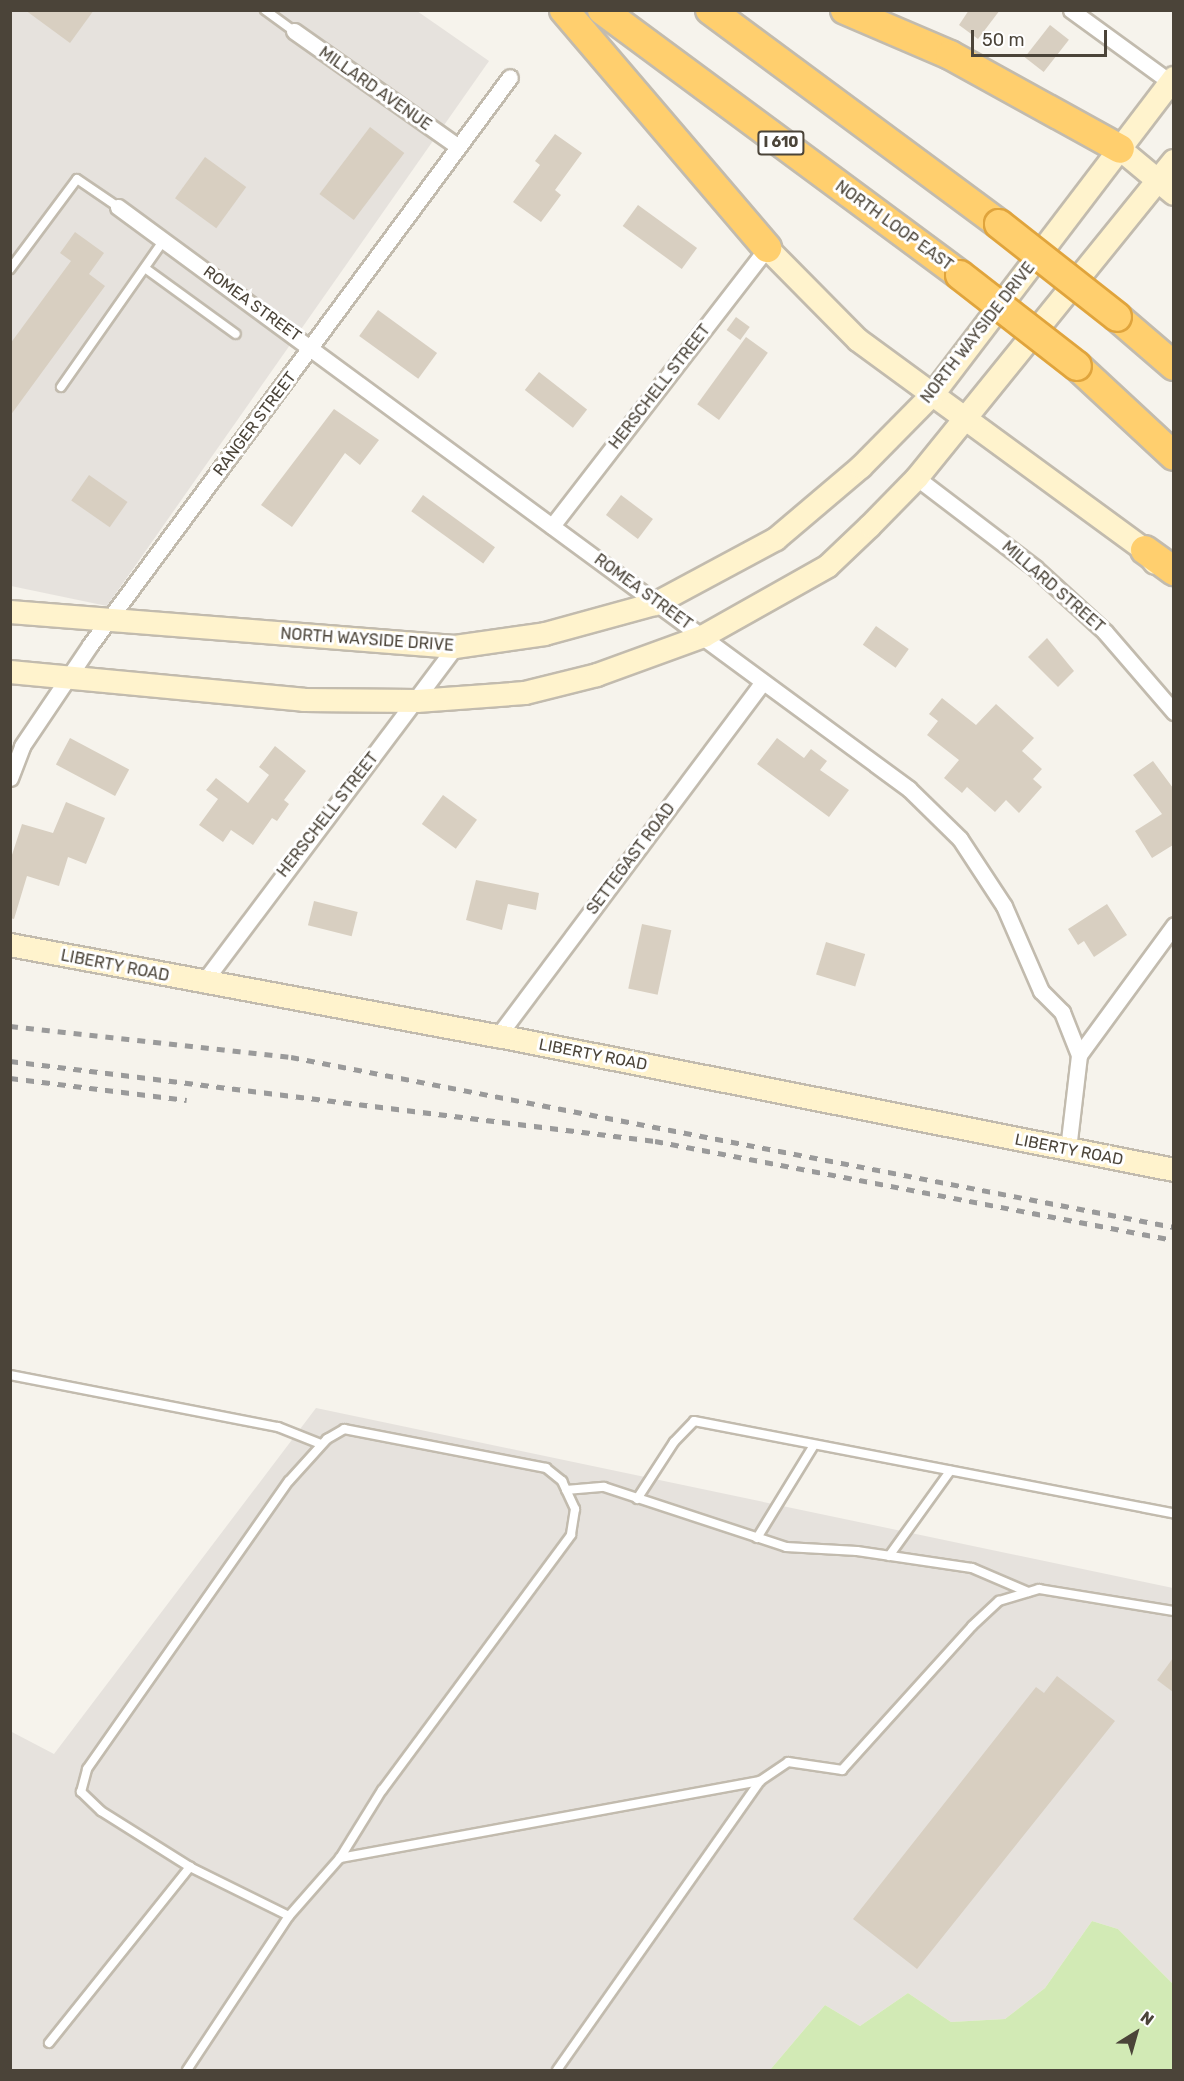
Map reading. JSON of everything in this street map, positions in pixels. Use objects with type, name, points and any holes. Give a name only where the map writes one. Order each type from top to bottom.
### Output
[{"type":"highway","points":[[564,10],[767,248]]},
{"type":"highway","name":"NORTH LOOP EAST","points":[[602,10],[960,275],[1077,366],[1173,456]]},
{"type":"highway","points":[[710,10],[999,224],[1117,317],[1173,366]]},
{"type":"highway","points":[[845,10],[950,55],[1120,149]]},
{"type":"highway","points":[[1145,550],[1173,571]]},
{"type":"main road","name":"NORTH WAYSIDE DRIVE","points":[[10,612],[455,647],[545,634],[655,604],[776,540],[861,467],[934,393],[1172,80]]},
{"type":"main road","points":[[1120,149],[1166,188]]},
{"type":"main road","points":[[10,672],[304,700],[417,701],[525,693],[597,675],[704,636],[828,566],[917,478],[966,418],[1166,188],[1173,160]]},
{"type":"main road","points":[[767,248],[858,340],[934,393],[1145,550],[1173,585]]},
{"type":"main road","name":"LIBERTY ROAD","points":[[10,945],[202,984],[498,1036],[1173,1170]]},
{"type":"street","points":[[1071,10],[1172,80]]},
{"type":"street","name":"MILLARD AVENUE","points":[[294,32],[457,146]]},
{"type":"street","name":"RANGER STREET","points":[[10,778],[22,746],[69,677],[312,348],[457,146],[510,77]]},
{"type":"street","name":"ROMEA STREET","points":[[118,207],[909,789],[960,838],[1004,906],[1041,991],[1062,1012],[1079,1055]]},
{"type":"street","name":"HERSCHELL STREET","points":[[552,526],[767,248]]},
{"type":"street","name":"MILLARD STREET","points":[[917,478],[1035,568],[1105,632],[1173,712]]},
{"type":"street","name":"HERSCHELL STREET","points":[[202,984],[255,909],[417,701],[455,647]]},
{"type":"street","name":"SETTEGAST ROAD","points":[[498,1036],[763,682]]},
{"type":"street","points":[[1068,1149],[1079,1055],[1173,925]]},
{"type":"lane","points":[[265,10],[294,32]]},
{"type":"lane","points":[[10,269],[77,179],[118,207]]},
{"type":"lane","points":[[61,387],[164,240]]},
{"type":"lane","points":[[145,268],[236,334]]},
{"type":"lane","points":[[10,1375],[278,1427],[321,1444]]},
{"type":"lane","points":[[636,1499],[674,1442],[694,1422],[1173,1513]]},
{"type":"lane","points":[[186,2070],[289,1916],[340,1858],[382,1790],[572,1535],[575,1509],[566,1490],[546,1467],[344,1429],[321,1444],[289,1481],[87,1768],[81,1792],[101,1811],[190,1867],[289,1916]]},
{"type":"lane","points":[[757,1538],[814,1445]]},
{"type":"lane","points":[[889,1556],[950,1471]]},
{"type":"lane","points":[[566,1490],[604,1487],[786,1547],[889,1556],[972,1568],[1028,1592]]},
{"type":"lane","points":[[557,2070],[760,1781],[788,1762],[842,1770],[972,1626],[999,1601],[1039,1589],[1173,1611]]},
{"type":"lane","points":[[340,1858],[760,1781]]},
{"type":"lane","points":[[49,2043],[190,1867]]},
{"type":"shaded area","points":[[11,11],[417,11],[489,61],[107,606],[11,586]]},
{"type":"shaded area","points":[[316,1408],[1173,1588],[1173,1984],[1118,1929],[1092,1921],[1045,1988],[1005,2019],[951,2022],[908,1993],[860,2026],[825,2005],[770,2070],[11,2070],[10,1731],[54,1754]]},
{"type":"green space","points":[[1092,1921],[1118,1929],[1173,1984],[1173,2070],[770,2070],[825,2005],[860,2026],[908,1993],[951,2022],[1005,2019],[1045,1988]]},
{"type":"building","points":[[25,10],[94,10],[70,43]]},
{"type":"building","points":[[969,10],[1000,10],[978,39],[959,25]]},
{"type":"building","points":[[1050,25],[1069,40],[1044,72],[1025,57]]},
{"type":"building","points":[[370,127],[404,153],[354,220],[319,194]]},
{"type":"building","points":[[555,134],[582,153],[555,190],[561,195],[541,222],[513,202],[540,165],[535,161]]},
{"type":"building","points":[[205,157],[246,187],[216,228],[175,198]]},
{"type":"building","points":[[638,205],[697,248],[682,269],[623,226]]},
{"type":"building","points":[[75,232],[104,253],[89,274],[105,286],[10,416],[10,344],[71,261],[60,253]]},
{"type":"building","points":[[378,310],[437,353],[418,379],[359,336]]},
{"type":"building","points":[[736,317],[750,327],[740,340],[727,330]]},
{"type":"building","points":[[746,337],[768,353],[719,420],[697,404]]},
{"type":"building","points":[[539,372],[587,410],[573,428],[525,390]]},
{"type":"building","points":[[334,409],[379,440],[360,465],[345,453],[292,527],[261,505]]},
{"type":"building","points":[[89,475],[128,502],[110,527],[71,500]]},
{"type":"building","points":[[423,495],[495,547],[483,563],[411,511]]},
{"type":"building","points":[[621,495],[653,519],[638,539],[606,515]]},
{"type":"building","points":[[876,626],[909,649],[896,668],[863,645]]},
{"type":"building","points":[[1047,638],[1074,671],[1058,687],[1028,657]]},
{"type":"building","points":[[942,698],[976,725],[996,704],[1034,738],[1022,751],[1042,769],[1033,779],[1042,787],[1019,813],[1006,800],[995,812],[967,787],[962,793],[944,778],[959,760],[927,735],[938,721],[929,714]]},
{"type":"building","points":[[70,738],[129,769],[115,796],[56,764]]},
{"type":"building","points":[[777,738],[804,758],[811,749],[827,761],[820,770],[849,790],[829,817],[757,764]]},
{"type":"building","points":[[275,746],[306,771],[284,800],[289,804],[277,821],[272,818],[253,845],[231,830],[223,842],[199,825],[218,799],[206,790],[216,778],[248,803],[269,775],[259,767]]},
{"type":"building","points":[[1153,761],[1173,788],[1173,845],[1152,858],[1135,831],[1162,814],[1133,775]]},
{"type":"building","points":[[443,795],[477,820],[456,849],[422,824]]},
{"type":"building","points":[[66,802],[105,818],[86,864],[68,857],[59,886],[27,876],[14,919],[10,918],[10,861],[22,824],[53,833]]},
{"type":"building","points":[[476,880],[539,893],[536,910],[508,904],[502,930],[466,920]]},
{"type":"building","points":[[314,901],[358,912],[352,936],[308,925]]},
{"type":"building","points":[[1107,904],[1127,935],[1094,957],[1084,941],[1078,945],[1068,929]]},
{"type":"building","points":[[642,924],[671,930],[658,995],[628,989]]},
{"type":"building","points":[[826,942],[865,954],[855,987],[816,975]]},
{"type":"building","points":[[1173,1658],[1173,1692],[1157,1680]]},
{"type":"building","points":[[1057,1676],[1115,1721],[917,1969],[853,1919],[1036,1687],[1044,1693]]},
{"type":"railway","points":[[10,1026],[291,1057],[1174,1227]]},
{"type":"railway","points":[[10,1061],[655,1141],[1174,1240]]},
{"type":"railway","points":[[10,1078],[187,1100]]}]
